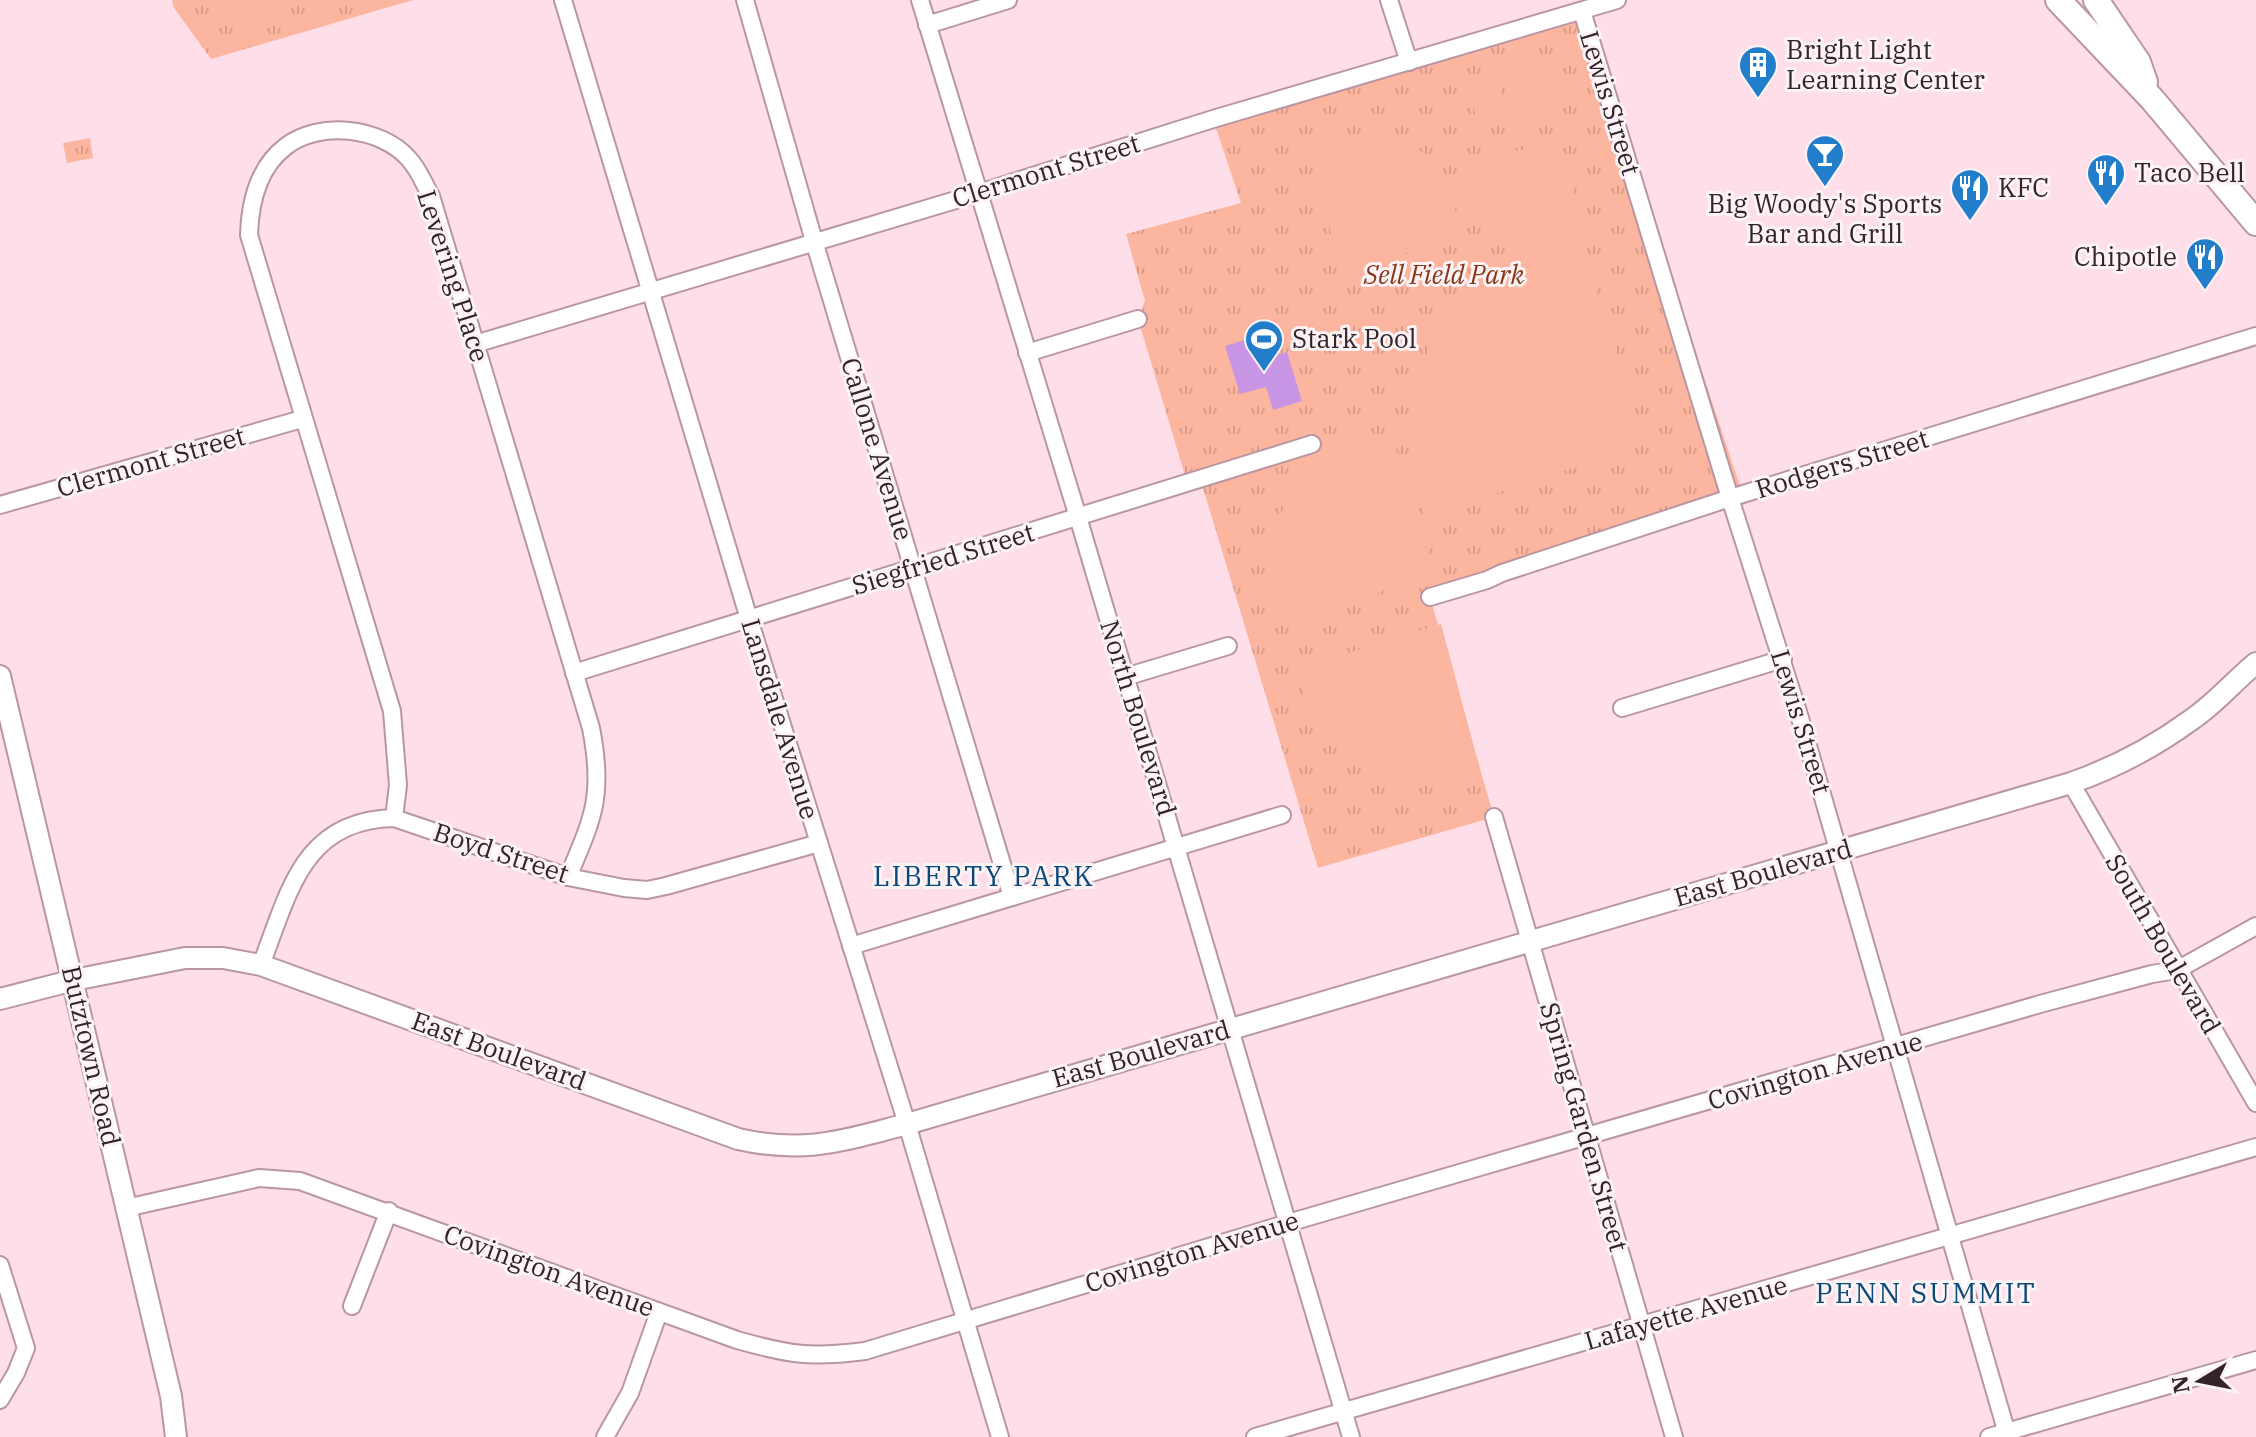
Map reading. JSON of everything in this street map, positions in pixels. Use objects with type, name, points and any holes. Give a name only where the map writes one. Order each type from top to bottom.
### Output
[{"type":"main road","points":[[2058,0],[2152,99],[2256,223]]},
{"type":"main road","points":[[2096,0],[2138,62],[2152,99]]},
{"type":"street","name":"Lansdale Avenue","points":[[563,0],[1000,1437]]},
{"type":"street","name":"Callone Avenue","points":[[745,0],[814,241],[1012,897]]},
{"type":"street","name":"North Boulevard","points":[[920,0],[1078,517],[1351,1437]]},
{"type":"street","points":[[927,25],[1008,0]]},
{"type":"street","points":[[1389,0],[1409,62]]},
{"type":"street","name":"Clermont Street","points":[[475,344],[979,193],[1213,119],[1617,0]]},
{"type":"street","name":"Lewis Street","points":[[1582,11],[1730,498],[1783,659],[2008,1434]]},
{"type":"street","name":"Levering Place","points":[[394,818],[398,785],[392,711],[249,235],[251,202],[263,174],[286,146],[304,138],[350,131],[366,133],[408,157],[431,196],[591,728],[598,788],[590,825],[568,877]]},
{"type":"street","points":[[1027,353],[1138,319]]},
{"type":"street","name":"Rodgers Street","points":[[1430,597],[1730,498],[2256,336]]},
{"type":"street","name":"Clermont Street","points":[[0,505],[302,419]]},
{"type":"street","name":"Siegfried Street","points":[[574,673],[1312,444]]},
{"type":"street","points":[[1125,677],[1228,646]]},
{"type":"street","points":[[1622,708],[1783,659]]},
{"type":"street","name":"East Boulevard","points":[[0,999],[74,980],[185,958],[223,958],[261,965],[738,1139],[772,1147],[825,1145],[907,1124],[2071,783],[2135,755],[2194,719],[2256,663]]},
{"type":"street","name":"Butztown Road","points":[[0,676],[171,1396],[176,1437]]},
{"type":"street","name":"South Boulevard","points":[[2071,783],[2256,1103]]},
{"type":"street","points":[[851,946],[1282,815]]},
{"type":"street","name":"Spring Garden Street","points":[[1494,817],[1674,1437]]},
{"type":"street","name":"Boyd Street","points":[[261,965],[295,876],[316,847],[347,827],[372,819],[394,818],[568,877],[609,887],[647,890],[819,843]]},
{"type":"street","name":"Covington Avenue","points":[[126,1208],[259,1178],[300,1181],[750,1344],[788,1354],[812,1356],[865,1351],[1288,1223],[2040,1004],[2177,970],[2256,926]]},
{"type":"street","name":"Lafayette Avenue","points":[[1255,1437],[2256,1147]]},
{"type":"street","points":[[352,1306],[389,1211]]},
{"type":"street","points":[[0,1265],[26,1348],[0,1400]]},
{"type":"street","points":[[605,1437],[630,1393],[659,1312]]},
{"type":"street","points":[[1989,1437],[2256,1360]]},
{"type":"green space","points":[[172,0],[413,0],[211,59],[174,8]]},
{"type":"green space","points":[[223,0],[307,0],[226,22]]},
{"type":"green space","name":"Sell Field Park","points":[[1582,11],[1743,495],[1430,597],[1494,817],[1318,868],[1200,478],[1187,482],[1138,319],[1145,301],[1126,234],[1241,203],[1213,119]]},
{"type":"green space","points":[[1557,52],[1571,100],[1518,117],[1503,69]]},
{"type":"green space","points":[[1494,71],[1510,120],[1480,130],[1465,81]]},
{"type":"green space","points":[[1383,130],[1411,144],[1440,166],[1465,239],[1348,267],[1336,257],[1311,145]]},
{"type":"green space","points":[[90,138],[93,158],[67,163],[63,143]]},
{"type":"green space","points":[[1558,140],[1586,232],[1578,235],[1642,432],[1635,448],[1426,516],[1413,481],[1409,450],[1415,393],[1427,357],[1450,312],[1466,292],[1499,266],[1547,239],[1513,234],[1488,221],[1471,199],[1457,167]]},
{"type":"green space","points":[[1391,432],[1435,575],[1277,624],[1273,554],[1278,524],[1288,498],[1303,476],[1325,457],[1354,443]]},
{"type":"green space","points":[[1441,624],[1481,773],[1439,780],[1406,778],[1362,763],[1329,735],[1304,694],[1294,670]]},
{"type":"shaded area","name":"Stark Pool","points":[[1251,338],[1259,360],[1287,352],[1302,401],[1273,410],[1266,387],[1240,394],[1225,346]]},
{"type":"place","name":"Bright Light Learning Center","points":[[1758,99]]},
{"type":"place","name":"Big Woody's Sports Bar and Grill","points":[[1825,188]]},
{"type":"place","name":"Taco Bell","points":[[2106,207]]},
{"type":"place","name":"KFC","points":[[1970,222]]},
{"type":"place","name":"Chipotle","points":[[2205,291]]},
{"type":"place","name":"Stark Pool","points":[[1264,373]]},
{"type":"district","name":"LIBERTY PARK","points":[[984,876]]},
{"type":"district","name":"PENN SUMMIT","points":[[1926,1293]]}]
